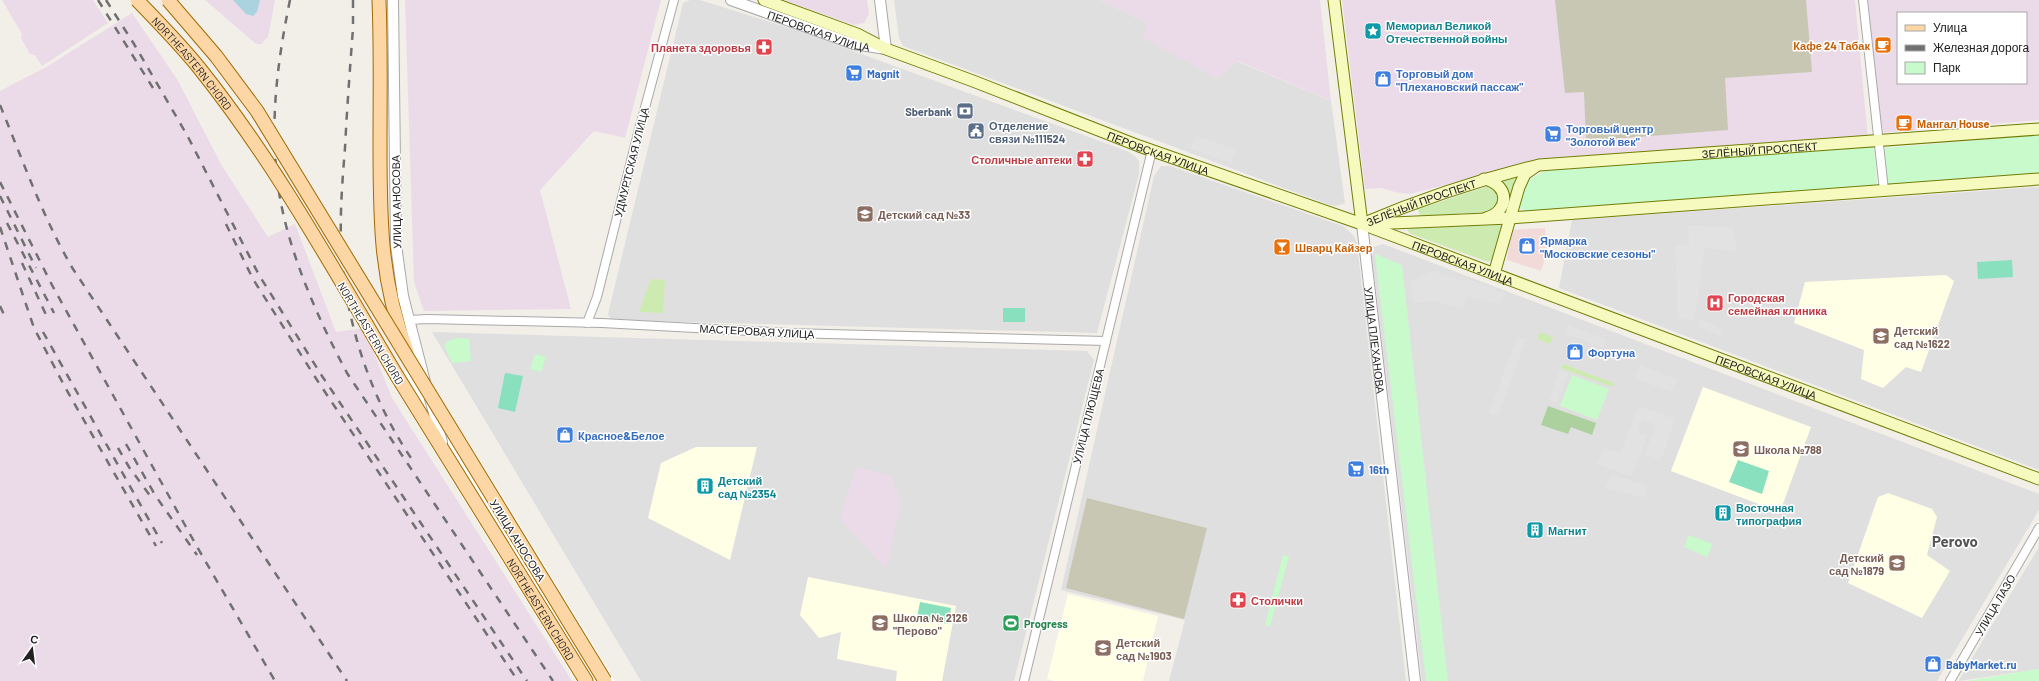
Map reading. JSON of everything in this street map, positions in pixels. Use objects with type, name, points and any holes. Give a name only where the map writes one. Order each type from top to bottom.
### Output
[{"type":"main road","name":"NORTHEASTERN CHORD","points":[[136,0],[200,68],[265,158],[586,681]]},
{"type":"main road","name":"NORTHEASTERN CHORD","points":[[168,0],[216,56],[257,111],[414,367]]},
{"type":"main road","name":"NORTHEASTERN CHORD","points":[[379,0],[383,253],[390,295],[398,327],[414,367]]},
{"type":"main road","name":"ПЕРОВСКАЯ УЛИЦА","points":[[764,0],[857,34],[886,49],[973,80],[1152,150],[1362,224],[2039,480]]},
{"type":"main road","name":"УЛИЦА ПЛЕХАНОВА","points":[[1334,0],[1362,224]]},
{"type":"main road","name":"ЗЕЛЁНЫЙ ПРОСПЕКТ","points":[[1362,224],[1403,207],[1482,179],[1539,165],[2039,129]]},
{"type":"main road","points":[[1494,274],[1510,218],[1525,174],[1539,165]]},
{"type":"main road","name":"ЗЕЛЁНЫЙ ПРОСПЕКТ","points":[[1482,179],[1496,183],[1503,192],[1504,197],[1503,203],[1496,212],[1484,219]]},
{"type":"main road","name":"ЗЕЛЁНЫЙ ПРОСПЕКТ","points":[[1362,224],[1510,218],[2039,179]]},
{"type":"main road","points":[[414,367],[606,681]]},
{"type":"street","name":"УЛИЦА АНОСОВА","points":[[393,0],[396,245],[403,296],[439,434],[447,454],[590,681]]},
{"type":"street","name":"УДМУРТСКАЯ УЛИЦА","points":[[587,323],[597,297],[674,0]]},
{"type":"street","name":"ПЕРОВСКАЯ УЛИЦА","points":[[732,0],[854,44],[886,49]]},
{"type":"street","points":[[880,0],[886,49]]},
{"type":"street","points":[[1863,0],[1877,140],[1884,190]]},
{"type":"street","name":"УЛИЦА ПЛЮЩЕВА","points":[[1024,681],[1152,150]]},
{"type":"street","name":"УЛИЦА ПЛЕХАНОВА","points":[[1362,224],[1415,681]]},
{"type":"street","name":"МАСТЕРОВАЯ УЛИЦА","points":[[409,320],[427,318],[587,323],[788,333],[1106,341]]},
{"type":"street","name":"УЛИЦА АНОСОВА","points":[[430,400],[606,681]]},
{"type":"street","name":"УЛИЦА ЛАЗО","points":[[1950,681],[2039,528]]},
{"type":"shaded area","points":[[2,0],[93,0],[108,23],[42,66],[35,55],[30,54],[21,38],[22,34]]},
{"type":"shaded area","points":[[205,0],[275,0],[268,37],[261,44],[256,44]]},
{"type":"shaded area","points":[[405,0],[661,0],[625,138],[594,131],[540,190],[571,309],[424,311],[414,282]]},
{"type":"shaded area","points":[[690,0],[700,0],[796,30],[1127,151],[1135,156],[1139,161],[1139,174],[1097,333],[611,320],[608,314],[683,3]]},
{"type":"shaded area","points":[[784,0],[867,0],[869,14],[864,23],[854,25]]},
{"type":"shaded area","points":[[894,0],[1100,0],[1147,23],[1331,101],[1345,203],[1336,206],[1330,205],[903,46],[899,38]]},
{"type":"shaded area","points":[[1100,0],[1320,0],[1331,101],[1238,61],[1218,79],[1143,38],[1147,23]]},
{"type":"shaded area","points":[[1342,0],[1855,0],[1868,139],[1560,157],[1537,161],[1410,194],[1381,188],[1365,189]]},
{"type":"shaded area","points":[[1555,0],[1806,0],[1812,72],[1725,78],[1728,130],[1586,141],[1584,92],[1565,93]]},
{"type":"shaded area","points":[[1868,0],[2039,0],[2039,120],[1880,133]]},
{"type":"shaded area","points":[[132,13],[177,79],[222,166],[268,237],[295,224],[336,332],[364,328],[392,398],[572,681],[0,681],[0,91],[48,66]]},
{"type":"shaded area","points":[[1195,135],[1236,150],[1231,163],[1190,149]]},
{"type":"shaded area","points":[[1161,166],[1170,166],[1343,226],[1354,236],[1357,243],[1406,681],[1169,681],[1185,620],[1061,590],[1154,176]]},
{"type":"shaded area","points":[[2039,187],[2039,470],[1559,288],[1572,220]]},
{"type":"shaded area","points":[[1688,225],[1733,227],[1737,251],[1705,248],[1694,321],[1678,318],[1675,246],[1689,245]]},
{"type":"shaded area","points":[[1545,228],[1547,252],[1541,271],[1507,260],[1511,230]]},
{"type":"shaded area","points":[[1383,244],[2039,494],[2039,510],[1937,681],[1422,681],[1372,257],[1374,247]]},
{"type":"shaded area","points":[[1432,271],[1462,281],[1468,279],[1505,293],[1501,305],[1467,296],[1463,309],[1434,301],[1413,303],[1410,281]]},
{"type":"shaded area","name":"Детский сад №1622","points":[[1946,275],[1954,281],[1921,372],[1906,367],[1883,388],[1861,379],[1864,350],[1794,323],[1805,282]]},
{"type":"shaded area","points":[[1700,319],[1723,329],[1720,336],[1697,326]]},
{"type":"shaded area","points":[[1568,325],[1606,339],[1603,348],[1565,333]]},
{"type":"shaded area","points":[[432,332],[1087,351],[1094,360],[1014,681],[641,681]]},
{"type":"shaded area","points":[[1517,337],[1526,340],[1498,416],[1489,413]]},
{"type":"shaded area","points":[[1640,365],[1677,379],[1672,392],[1635,378]]},
{"type":"shaded area","points":[[1560,370],[1568,373],[1557,403],[1549,400]]},
{"type":"shaded area","name":"Школа №788","points":[[1703,387],[1811,427],[1780,512],[1671,471]]},
{"type":"shaded area","points":[[1638,406],[1675,419],[1661,460],[1645,454],[1656,425],[1642,420],[1638,433],[1647,436],[1632,477],[1597,464],[1603,447],[1621,453]]},
{"type":"shaded area","points":[[696,447],[757,447],[730,560],[648,518],[661,463]]},
{"type":"shaded area","points":[[856,468],[891,475],[901,503],[886,569],[840,519]]},
{"type":"shaded area","points":[[1611,474],[1648,486],[1644,498],[1605,487]]},
{"type":"shaded area","name":"Детский сад №1879","points":[[1888,493],[1932,509],[1937,517],[1927,555],[1950,571],[1922,618],[1848,583],[1878,497]]},
{"type":"shaded area","points":[[1087,498],[1207,528],[1184,619],[1066,588]]},
{"type":"shaded area","points":[[2039,547],[2039,669],[1959,681],[1959,680]]},
{"type":"shaded area","name":"Школа № 2126 \"Перово\"","points":[[808,577],[956,606],[942,681],[896,681],[897,671],[837,659],[841,632],[819,638],[800,615]]},
{"type":"shaded area","name":"Детский сад №1903","points":[[1068,594],[1158,616],[1143,681],[1054,681],[1047,679]]},
{"type":"green space","points":[[2039,135],[2039,174],[1885,185],[1884,148]]},
{"type":"green space","points":[[1874,147],[1877,186],[1527,212],[1520,208],[1520,202],[1528,180],[1545,171]]},
{"type":"green space","points":[[1519,176],[1507,212],[1504,212],[1505,185],[1501,181]]},
{"type":"green space","points":[[1488,186],[1494,188],[1499,195],[1497,206],[1489,212],[1420,216],[1418,209]]},
{"type":"green space","points":[[1502,225],[1504,231],[1494,259],[1488,262],[1411,234],[1407,230],[1412,228]]},
{"type":"green space","points":[[1375,254],[1402,265],[1448,681],[1426,681]]},
{"type":"green space","points":[[2012,260],[2013,277],[1978,279],[1977,262]]},
{"type":"green space","points":[[651,279],[665,280],[663,313],[639,312]]},
{"type":"green space","points":[[1003,308],[1025,308],[1025,322],[1003,322]]},
{"type":"green space","points":[[1540,332],[1553,337],[1550,344],[1537,339]]},
{"type":"green space","points":[[459,338],[469,339],[471,361],[452,363],[444,345],[450,340]]},
{"type":"green space","points":[[535,354],[546,357],[541,372],[530,369]]},
{"type":"green space","points":[[1563,364],[1614,383],[1613,387],[1561,368]]},
{"type":"green space","points":[[505,373],[523,376],[515,412],[498,408]]},
{"type":"green space","points":[[1572,375],[1609,389],[1597,420],[1560,406]]},
{"type":"green space","points":[[1548,406],[1596,423],[1592,435],[1571,427],[1568,434],[1541,425]]},
{"type":"green space","points":[[1738,460],[1769,471],[1762,494],[1729,482]]},
{"type":"green space","points":[[1689,535],[1713,544],[1707,557],[1684,547]]},
{"type":"green space","points":[[1283,555],[1289,556],[1270,627],[1265,625]]},
{"type":"green space","points":[[920,602],[951,608],[948,624],[917,618]]},
{"type":"green space","points":[[2039,669],[2039,681],[1966,681]]},
{"type":"water","points":[[233,0],[260,0],[257,12],[253,16],[246,14]]},
{"type":"pier","points":[[420,364],[615,681],[576,681],[390,380]]},
{"type":"railway","points":[[98,0],[153,88]]},
{"type":"railway","points":[[106,0],[134,44],[187,135],[259,275],[322,376],[527,681]]},
{"type":"railway","points":[[290,0],[276,88],[274,133],[275,155],[281,202],[294,253],[303,278],[335,351],[347,373],[553,681]]},
{"type":"railway","points":[[353,0],[353,28],[341,218],[341,246],[345,286],[356,338],[364,363],[385,412],[397,436],[411,458]]},
{"type":"railway","points":[[0,105],[52,230],[73,269],[347,681]]},
{"type":"railway","points":[[0,182],[52,285],[196,545],[275,681]]},
{"type":"railway","points":[[0,196],[36,268]]},
{"type":"railway","points":[[7,223],[54,313]]},
{"type":"railway","points":[[226,224],[253,279],[317,380],[518,681]]},
{"type":"railway","points":[[0,227],[34,328],[66,389],[156,546]]},
{"type":"railway","points":[[22,263],[47,317]]},
{"type":"railway","points":[[0,306],[6,319]]},
{"type":"railway","points":[[43,332],[162,543]]},
{"type":"railway","points":[[126,444],[155,495],[197,555]]},
{"type":"railway","points":[[118,448],[129,467],[151,497]]},
{"type":"place","name":"Мемориал Великой Отечественной войны","points":[[1373,31]]},
{"type":"place","name":"Кафе 24 Табак","points":[[1883,45]]},
{"type":"place","name":"Планета здоровья","points":[[764,47]]},
{"type":"place","name":"Magnit","points":[[854,73]]},
{"type":"place","name":"Торговый дом \"Плехановский пассаж\"","points":[[1383,79]]},
{"type":"place","name":"Sberbank","points":[[965,111]]},
{"type":"place","name":"Мангал House","points":[[1904,123]]},
{"type":"place","name":"Отделение связи №111524","points":[[976,131]]},
{"type":"place","name":"Торговый центр \"Золотой век\"","points":[[1553,134]]},
{"type":"place","name":"Столичные аптеки","points":[[1085,159]]},
{"type":"place","name":"Детский сад №33","points":[[865,214]]},
{"type":"place","name":"Ярмарка \"Московские сезоны\"","points":[[1527,246]]},
{"type":"place","name":"Шварц Кайзер","points":[[1282,247]]},
{"type":"place","name":"Городская семейная клиника","points":[[1715,303]]},
{"type":"place","name":"Детский сад №1622","points":[[1881,336]]},
{"type":"place","name":"Фортуна","points":[[1575,352]]},
{"type":"place","name":"Красное&Белое","points":[[565,435]]},
{"type":"place","name":"Школа №788","points":[[1741,449]]},
{"type":"place","name":"16th","points":[[1356,469]]},
{"type":"place","name":"Детский сад №2354","points":[[705,486]]},
{"type":"place","name":"Восточная типография","points":[[1723,513]]},
{"type":"place","name":"Магнит","points":[[1535,530]]},
{"type":"place","name":"Детский сад №1879","points":[[1897,563]]},
{"type":"place","name":"Столички","points":[[1238,600]]},
{"type":"place","name":"Школа № 2126 \"Перово\"","points":[[880,623]]},
{"type":"place","name":"Progress","points":[[1011,623]]},
{"type":"place","name":"Детский сад №1903","points":[[1103,648]]},
{"type":"place","name":"BabyMarket.ru","points":[[1933,664]]},
{"type":"district","name":"Perovo","points":[[1955,541]]}]
